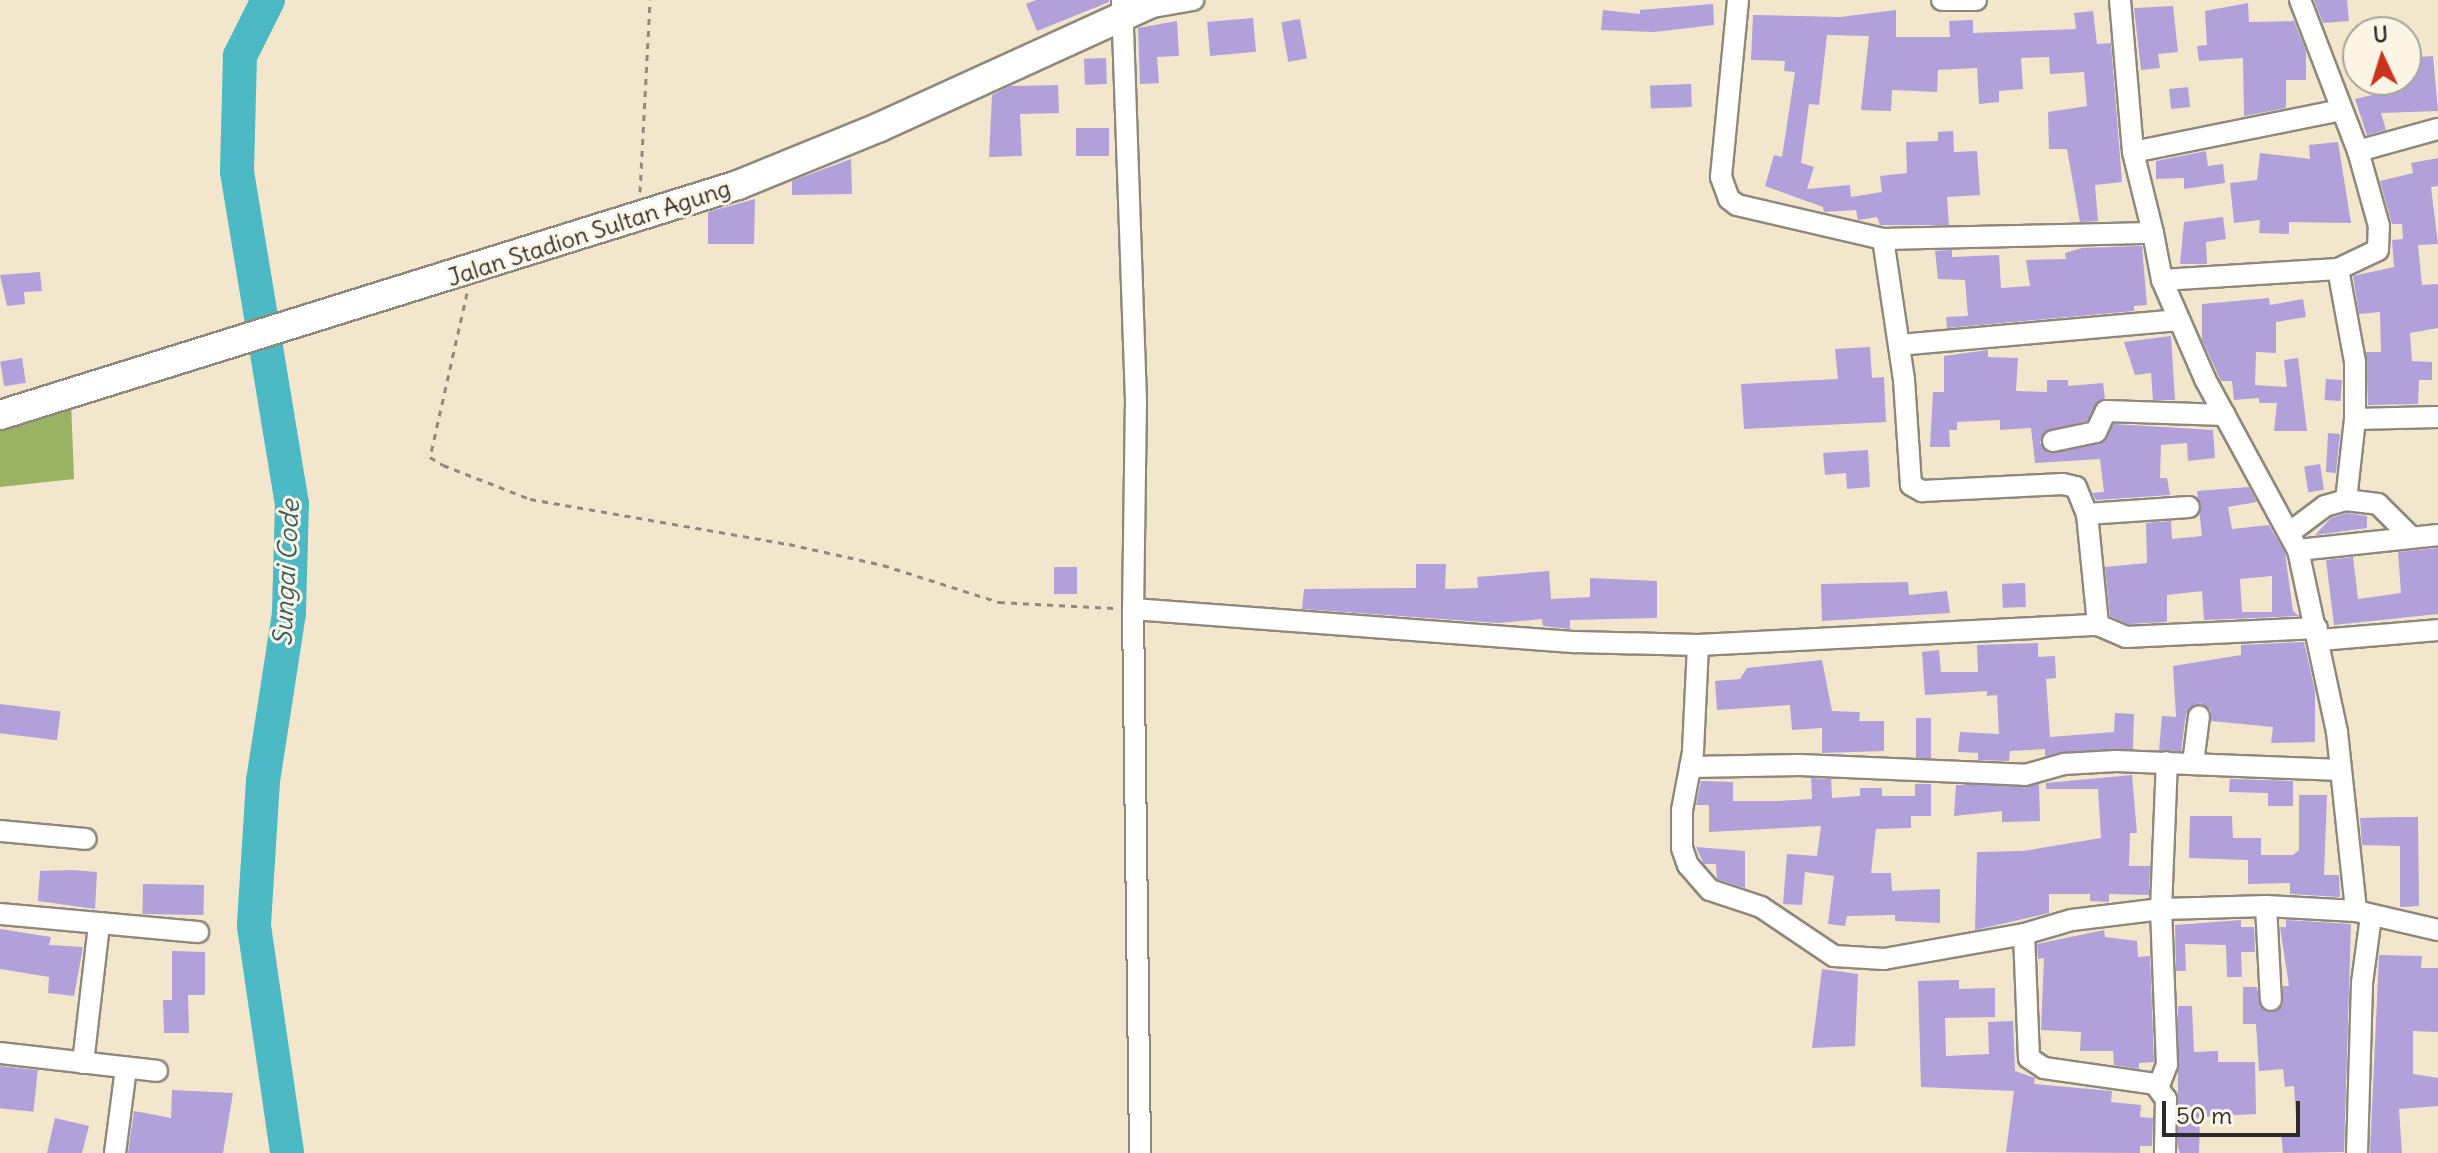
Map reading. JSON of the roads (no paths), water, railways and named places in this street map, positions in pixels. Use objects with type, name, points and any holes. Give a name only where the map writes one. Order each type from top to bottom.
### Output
[{"type":"main road","name":"Jalan Stadion Sultan Agung","points":[[0,415],[310,318],[468,273],[803,161],[1136,6]]},
{"type":"street","points":[[1140,1153],[1133,609],[1136,6],[1193,0]]},
{"type":"street","points":[[1738,0],[1721,177],[1729,199],[1883,239],[2153,233]]},
{"type":"street","points":[[1942,0],[1976,0]]},
{"type":"street","points":[[2120,0],[2133,152],[2162,280],[2178,320],[2225,415],[2294,541],[2318,634],[2363,914],[2357,1153]]},
{"type":"street","points":[[2162,280],[2338,269],[2367,258],[2378,250],[2381,239],[2358,151],[2300,0]]},
{"type":"street","points":[[2133,152],[2342,110]]},
{"type":"street","points":[[2358,151],[2438,129]]},
{"type":"street","points":[[1883,239],[1899,345],[1911,485],[1922,491],[2063,484],[2076,487],[2087,514],[2098,625]]},
{"type":"street","points":[[2338,269],[2355,362],[2355,419],[2346,500]]},
{"type":"street","points":[[1899,345],[2178,320]]},
{"type":"street","points":[[2053,441],[2096,432],[2106,411],[2225,415]]},
{"type":"street","points":[[2355,419],[2438,417]]},
{"type":"street","points":[[2294,541],[2325,506],[2346,500],[2378,504],[2409,535]]},
{"type":"street","points":[[2087,514],[2189,507]]},
{"type":"street","points":[[2294,541],[2438,535]]},
{"type":"street","points":[[1133,609],[1576,642],[1698,645],[2098,625],[2126,637],[2438,630]]},
{"type":"street","points":[[1698,645],[1682,848],[1698,880],[1710,890],[1761,907],[1834,956],[1884,959],[2024,934],[2072,920],[2161,909],[2266,906],[2363,914],[2438,930]]},
{"type":"street","points":[[2193,763],[2199,716]]},
{"type":"street","points":[[1690,767],[1800,765],[2025,775],[2064,764],[2167,762],[2341,770]]},
{"type":"street","points":[[2158,1088],[2167,1065],[2161,909],[2167,762]]},
{"type":"street","points":[[0,831],[86,839]]},
{"type":"street","points":[[2266,906],[2271,1000]]},
{"type":"street","points":[[0,914],[198,932]]},
{"type":"street","points":[[83,1063],[99,924]]},
{"type":"street","points":[[2024,934],[2027,1049],[2035,1065],[2148,1081],[2166,1099],[2165,1153]]},
{"type":"street","points":[[0,1053],[157,1071]]},
{"type":"street","points":[[115,1153],[126,1068]]},
{"type":"waterway","name":"Sungai Code","points":[[268,0],[240,56],[237,172],[292,503],[289,613],[263,781],[254,926],[287,1153]]}]
